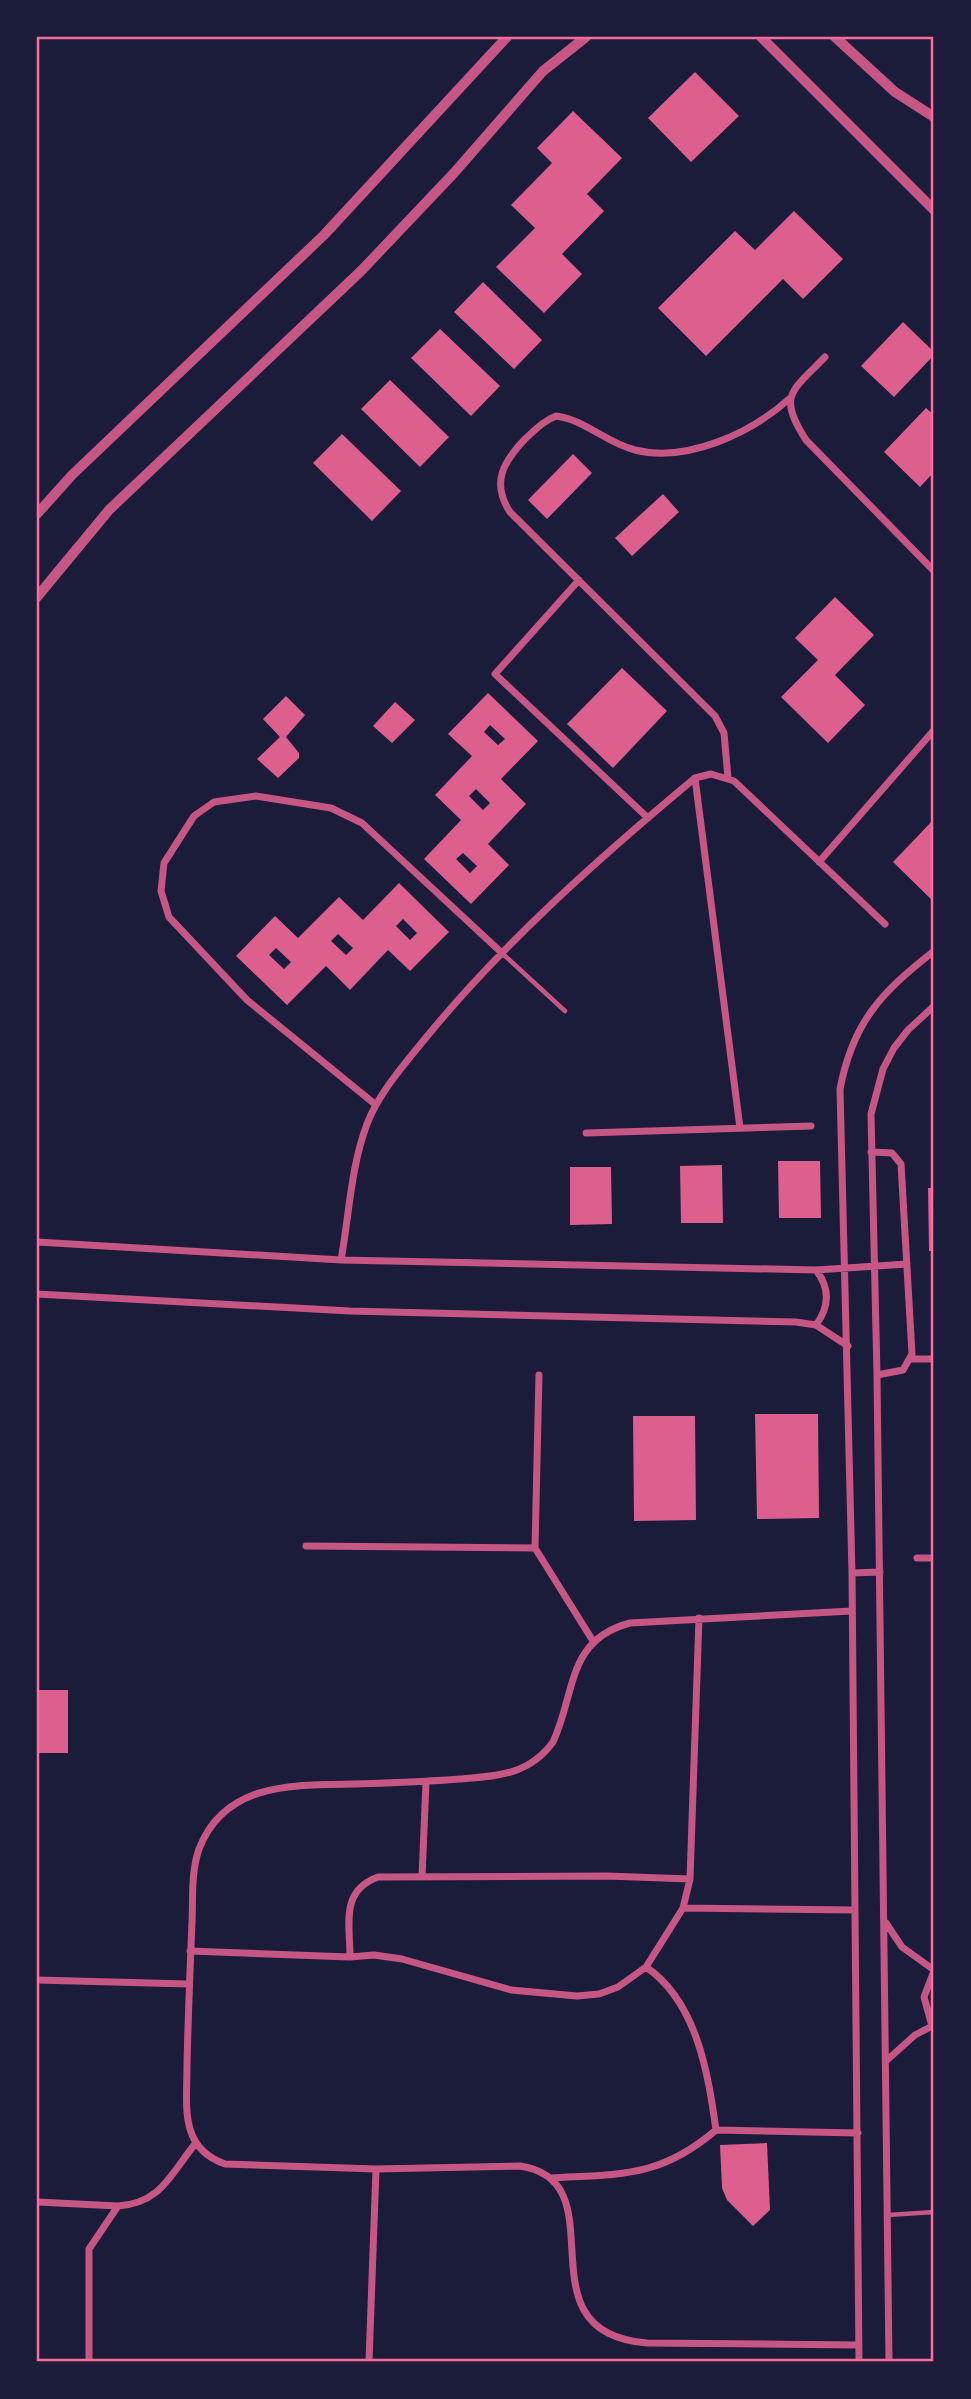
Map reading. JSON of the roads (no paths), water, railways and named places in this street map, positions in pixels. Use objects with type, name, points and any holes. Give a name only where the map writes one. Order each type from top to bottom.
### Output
[{"type":"street","points":[[37,514],[72,475],[324,235],[507,37]]},
{"type":"street","points":[[37,597],[110,510],[265,366],[361,271],[454,173],[543,71],[586,37]]},
{"type":"street","points":[[761,37],[934,210]]},
{"type":"street","points":[[835,37],[895,92],[934,117]]},
{"type":"street","points":[[728,778],[724,733],[715,716],[510,512],[502,499],[499,485],[505,461],[533,432],[556,416],[571,418],[634,450],[680,450],[702,446],[752,426],[789,399],[795,387],[825,357]]},
{"type":"street","points":[[789,399],[792,419],[806,440],[934,571]]},
{"type":"street","points":[[579,580],[495,674],[648,817]]},
{"type":"street","points":[[819,862],[933,736]]},
{"type":"street","points":[[341,1260],[361,1144],[376,1105],[451,1006],[609,849],[695,778],[711,774],[728,778],[885,924]]},
{"type":"street","points":[[695,778],[740,1128]]},
{"type":"street","points":[[376,1105],[247,1000],[169,917],[161,891],[164,863],[194,816],[214,803],[256,796],[331,808],[362,823],[503,954]]},
{"type":"street","points":[[859,2362],[852,1573],[848,1346],[839,1113],[845,1066],[857,1033],[875,1003],[891,986],[934,951]]},
{"type":"street","points":[[889,2362],[880,1572],[871,1114],[883,1069],[908,1030],[934,1006]]},
{"type":"street","points":[[586,1133],[811,1126]]},
{"type":"street","points":[[871,1152],[892,1153],[900,1161],[911,1359],[903,1370],[877,1375]]},
{"type":"street","points":[[37,1242],[341,1260],[816,1270],[907,1264]]},
{"type":"street","points":[[816,1270],[822,1278],[827,1298],[826,1308],[816,1325]]},
{"type":"street","points":[[37,1294],[350,1311],[796,1322],[816,1325],[848,1346]]},
{"type":"street","points":[[911,1359],[934,1359]]},
{"type":"street","points":[[539,1374],[535,1548],[593,1641]]},
{"type":"street","points":[[306,1546],[535,1548]]},
{"type":"street","points":[[917,1558],[934,1558]]},
{"type":"street","points":[[852,1573],[880,1572]]},
{"type":"street","points":[[852,1611],[699,1618],[616,1626],[593,1641],[579,1662],[553,1742],[534,1762],[509,1774],[426,1782],[284,1786],[265,1789],[232,1805],[212,1825],[199,1850],[194,1868],[188,1984],[187,2116],[195,2144],[204,2153],[225,2164],[376,2169],[520,2166],[551,2178],[636,2173],[692,2151],[716,2130],[858,2133]]},
{"type":"street","points":[[190,1951],[350,1957],[374,1955],[402,1959],[511,1990],[577,1996],[599,1994],[618,1987],[646,1968],[682,1908],[690,1879],[699,1618]]},
{"type":"street","points":[[422,1877],[426,1782]]},
{"type":"street","points":[[350,1957],[350,1906],[359,1886],[378,1877],[690,1879]]},
{"type":"street","points":[[682,1908],[855,1910]]},
{"type":"street","points":[[885,1922],[902,1947],[934,1971],[925,1997],[933,2025],[886,2061]]},
{"type":"street","points":[[646,1968],[662,1978],[677,1998],[691,2026],[709,2075],[716,2130]]},
{"type":"street","points":[[37,1980],[188,1984]]},
{"type":"street","points":[[37,2202],[118,2206],[151,2200],[195,2144]]},
{"type":"street","points":[[369,2362],[376,2169]]},
{"type":"street","points":[[551,2178],[568,2203],[574,2285],[579,2301],[593,2322],[614,2337],[647,2343],[859,2345]]},
{"type":"street","points":[[89,2362],[89,2249],[118,2206]]},
{"type":"lane","points":[[503,954],[565,1011]]},
{"type":"lane","points":[[888,2215],[934,2212]]}]
